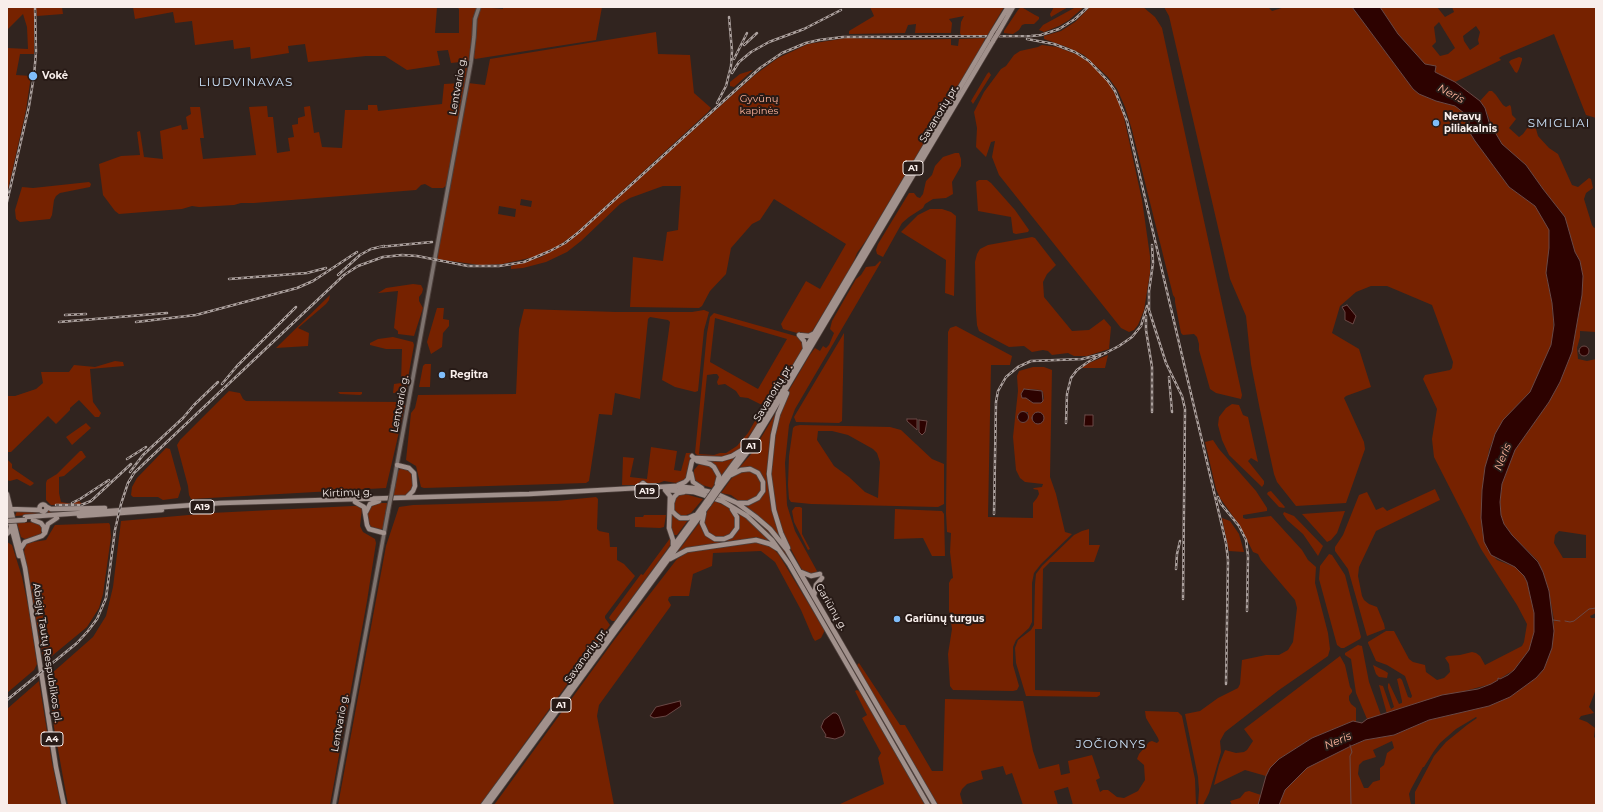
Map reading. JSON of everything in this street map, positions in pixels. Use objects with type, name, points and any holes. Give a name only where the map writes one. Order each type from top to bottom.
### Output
[{"type":"highway","name":"Savanorių pr.","points":[[995,33],[1007,7]]},
{"type":"highway","name":"Savanorių pr.","points":[[719,487],[729,476],[760,433],[995,33],[1013,7]]},
{"type":"highway","name":"Savanorių pr.","points":[[488,805],[667,561],[745,448],[991,40]]},
{"type":"highway","points":[[805,350],[804,341],[799,335],[809,336],[815,333]]},
{"type":"highway","points":[[795,375],[774,427],[770,448],[769,474],[772,503],[778,524],[800,571],[811,576],[821,576],[816,585],[814,596]]},
{"type":"highway","points":[[695,459],[728,458],[745,448]]},
{"type":"highway","points":[[675,486],[686,481],[694,466],[695,459],[693,451]]},
{"type":"highway","points":[[695,459],[691,471],[691,477],[694,483],[706,490]]},
{"type":"highway","points":[[695,459],[710,464],[717,470],[719,476],[719,487]]},
{"type":"highway","points":[[397,465],[409,468],[414,475],[414,486],[412,493],[405,498]]},
{"type":"highway","points":[[729,476],[741,470],[750,469],[758,474],[763,482],[763,491],[757,500],[748,503],[737,503]]},
{"type":"highway","points":[[414,486],[417,492],[423,497]]},
{"type":"highway","name":"Gariūnų g.","points":[[657,487],[675,486],[706,490],[737,503],[770,529],[787,550],[800,571],[935,805]]},
{"type":"highway","name":"Kirtimų g.","points":[[8,521],[127,509],[221,503],[405,498],[657,487]]},
{"type":"highway","points":[[665,490],[670,496],[669,528],[673,540],[672,547]]},
{"type":"highway","name":"Kirtimų g.","points":[[25,519],[33,520],[221,506],[665,490],[687,491]]},
{"type":"highway","points":[[669,520],[674,497],[678,493],[687,491]]},
{"type":"highway","name":"Gariūnų g.","points":[[687,491],[712,497],[730,505],[760,527],[782,552],[859,689],[928,805]]},
{"type":"highway","name":"Abiejų Tautų Respublikos pl.","points":[[7,494],[8,521],[26,574]]},
{"type":"highway","points":[[366,514],[368,505],[379,501]]},
{"type":"highway","points":[[355,502],[364,507],[369,529],[384,534]]},
{"type":"highway","name":"Savanorių pr.","points":[[483,805],[695,515],[706,505]]},
{"type":"highway","points":[[706,505],[702,520],[704,529],[712,538],[721,540],[731,536],[737,528],[737,514],[730,505]]},
{"type":"highway","points":[[8,510],[40,508],[44,512],[47,507],[51,509],[127,509]]},
{"type":"highway","points":[[13,519],[15,512],[20,509]]},
{"type":"highway","name":"Abiejų Tautų Respublikos pl.","points":[[8,510],[13,519],[26,574],[56,767],[64,805]]},
{"type":"highway","points":[[672,511],[680,518],[688,518],[695,515]]},
{"type":"highway","points":[[21,548],[22,544],[28,540],[39,537],[43,534],[48,524],[57,518]]},
{"type":"highway","points":[[33,520],[43,524],[43,534]]},
{"type":"highway","points":[[8,521],[10,531],[7,536],[12,537],[15,540]]},
{"type":"highway","points":[[671,534],[676,536],[682,533]]},
{"type":"highway","points":[[17,534],[22,539],[28,540]]},
{"type":"highway","points":[[667,561],[687,550],[756,540],[770,544],[782,552]]},
{"type":"highway","points":[[824,625],[825,634]]},
{"type":"highway","points":[[846,664],[852,660]]},
{"type":"main road","name":"Lentvario g.","points":[[334,805],[471,61],[475,19],[480,7]]},
{"type":"green space","points":[[9,7],[34,7],[34,54],[20,54],[16,75],[31,76],[26,110],[7,194],[7,48],[28,49],[27,27],[23,14],[7,30],[7,11]]},
{"type":"green space","points":[[36,7],[62,7],[63,14],[37,16]]},
{"type":"green space","points":[[133,7],[437,7],[435,33],[459,33],[459,9],[457,7],[477,7],[473,20],[470,61],[451,63],[448,50],[437,51],[440,65],[407,70],[385,56],[366,56],[308,62],[305,44],[288,46],[289,53],[251,59],[250,47],[234,49],[233,40],[195,45],[192,21],[175,23],[173,12],[135,19]]},
{"type":"green space","points":[[481,7],[503,9],[503,7],[602,7],[596,40],[475,59],[473,56],[476,18]]},
{"type":"green space","points":[[870,7],[1004,7],[987,36],[961,35],[961,22],[964,16],[949,19],[952,23],[951,33],[915,33],[916,24],[908,25],[905,33],[849,34],[849,31],[874,16]]},
{"type":"green space","points":[[1054,7],[1068,7],[1051,17],[1050,14]]},
{"type":"green space","points":[[1076,7],[1084,7],[1069,20],[1059,26],[1044,32],[1039,30],[1043,25]]},
{"type":"green space","points":[[1090,7],[1143,7],[1155,17],[1162,28],[1242,395],[1241,399],[1216,393],[1210,389],[1199,350],[1197,337],[1194,334],[1183,335],[1181,333],[1175,298],[1132,130],[1125,107],[1117,89],[1108,77],[1084,55],[1044,39],[1044,36],[1061,31],[1075,22]]},
{"type":"green space","points":[[1164,7],[1268,7],[1272,11],[1285,7],[1352,7],[1413,89],[1419,94],[1436,101],[1455,106],[1464,113],[1469,121],[1470,133],[1509,187],[1535,206],[1545,221],[1550,237],[1547,279],[1552,303],[1554,336],[1546,358],[1530,392],[1503,420],[1495,434],[1489,450],[1482,490],[1481,518],[1482,531],[1487,549],[1497,560],[1515,567],[1521,572],[1527,582],[1534,613],[1534,632],[1529,650],[1514,670],[1491,684],[1409,706],[1387,714],[1379,685],[1383,686],[1391,709],[1394,707],[1388,688],[1389,683],[1399,704],[1402,703],[1402,701],[1397,679],[1400,678],[1402,680],[1408,697],[1411,698],[1412,696],[1405,676],[1387,665],[1376,661],[1368,643],[1386,631],[1394,631],[1409,659],[1413,662],[1425,665],[1426,672],[1437,680],[1444,678],[1450,672],[1449,664],[1445,658],[1448,656],[1472,652],[1480,656],[1485,665],[1522,646],[1524,642],[1527,624],[1517,605],[1481,549],[1434,457],[1432,439],[1437,409],[1423,379],[1425,375],[1450,370],[1453,362],[1432,305],[1387,286],[1371,286],[1356,292],[1340,306],[1332,333],[1359,349],[1371,387],[1344,398],[1364,442],[1365,449],[1346,503],[1296,506],[1277,482],[1274,474],[1251,364],[1246,316],[1230,279],[1169,16]]},
{"type":"green space","points":[[1380,7],[1437,7],[1445,17],[1454,12],[1452,7],[1596,7],[1596,118],[1586,115],[1554,34],[1502,56],[1499,58],[1501,60],[1455,82],[1435,72],[1435,66],[1425,64],[1398,34]],"holes":[[[1439,22],[1455,48],[1448,54],[1440,56],[1432,46],[1436,42],[1434,27]],[[1476,26],[1480,32],[1478,40],[1479,44],[1470,50],[1464,41],[1463,36]]]},
{"type":"green space","points":[[1020,8],[1023,8],[1039,17],[1039,19],[1034,24],[1022,25],[1019,30],[1013,34],[1004,33],[1004,31]]},
{"type":"green space","points":[[656,32],[658,54],[690,55],[694,93],[711,108],[576,233],[558,246],[534,257],[502,264],[480,265],[436,259],[468,83],[485,85],[490,59]],"holes":[[[521,199],[532,201],[531,207],[520,205]],[[499,206],[516,209],[515,217],[498,214]]]},
{"type":"green space","name":"Gyvūnų kapinės","points":[[847,38],[898,40],[951,39],[951,45],[958,46],[959,39],[985,38],[983,44],[867,239],[857,253],[852,266],[811,333],[804,335],[783,329],[781,324],[806,281],[820,289],[846,244],[774,199],[760,220],[752,224],[731,248],[726,274],[710,291],[702,306],[699,308],[630,307],[633,257],[663,261],[667,232],[678,230],[681,186],[663,186],[630,198],[620,204],[581,241],[567,252],[546,262],[523,268],[511,269],[511,266],[541,257],[571,240],[756,74],[778,58],[808,44]]},
{"type":"green space","points":[[1042,45],[1057,47],[1078,55],[1090,63],[1108,82],[1123,113],[1142,200],[1150,256],[1150,273],[1144,310],[1138,325],[1134,330],[1129,332],[1121,328],[999,175],[992,157],[995,141],[991,142],[986,157],[976,147],[977,128],[974,112],[984,92],[1001,69],[1006,66],[1014,55],[1020,51]]},
{"type":"green space","points":[[1519,57],[1522,58],[1522,60],[1517,73],[1509,62]]},
{"type":"green space","points":[[466,66],[466,84],[447,185],[443,188],[432,188],[425,184],[421,185],[416,190],[241,203],[234,205],[192,206],[182,209],[119,214],[103,195],[99,164],[121,156],[140,155],[137,132],[140,131],[144,157],[163,159],[160,131],[181,125],[182,130],[188,129],[186,117],[191,114],[190,107],[200,107],[204,138],[200,138],[203,159],[256,155],[249,107],[267,106],[268,117],[273,117],[277,153],[290,151],[288,138],[294,137],[292,125],[298,124],[298,118],[305,116],[304,107],[310,106],[314,133],[319,132],[322,147],[342,148],[345,110],[368,110],[368,105],[377,105],[378,111],[442,104],[444,84],[462,83]]},
{"type":"green space","points":[[753,70],[734,87],[730,86],[730,82],[740,74]]},
{"type":"green space","points":[[989,72],[991,75],[973,104],[971,101]]},
{"type":"green space","points":[[1489,91],[1492,91],[1503,105],[1506,107],[1510,105],[1511,107],[1512,115],[1516,119],[1509,128],[1519,137],[1528,127],[1531,126],[1536,129],[1538,136],[1549,148],[1558,154],[1572,185],[1578,187],[1589,178],[1591,179],[1593,188],[1586,193],[1584,199],[1592,225],[1594,228],[1596,227],[1596,332],[1580,331],[1577,348],[1578,359],[1587,361],[1596,359],[1596,613],[1590,616],[1591,618],[1596,618],[1596,689],[1589,707],[1594,713],[1581,716],[1579,719],[1587,722],[1595,728],[1596,805],[1415,805],[1415,792],[1434,756],[1446,742],[1477,718],[1476,717],[1456,729],[1440,743],[1434,751],[1411,789],[1409,794],[1411,805],[1279,805],[1285,790],[1292,781],[1314,763],[1365,740],[1394,735],[1429,720],[1489,706],[1510,697],[1536,678],[1544,669],[1552,648],[1554,620],[1549,591],[1543,572],[1538,561],[1512,535],[1504,524],[1501,515],[1500,502],[1502,484],[1515,450],[1549,402],[1560,382],[1572,352],[1582,295],[1580,261],[1575,252],[1565,217],[1526,165],[1502,144],[1494,131],[1485,108],[1480,101]],"holes":[[[1559,531],[1586,535],[1586,558],[1563,558],[1554,543],[1555,535]],[[1392,741],[1394,748],[1387,753],[1384,765],[1380,768],[1380,780],[1373,782],[1368,788],[1364,788],[1358,774],[1359,765],[1363,761],[1376,757],[1373,750]]]},
{"type":"green space","points":[[959,153],[961,166],[952,182],[953,194],[946,198],[933,199],[925,204],[923,208],[902,223],[883,257],[877,254],[876,250],[878,244],[909,193],[914,193],[920,198],[923,194],[926,181],[932,175],[935,166],[943,157]]},
{"type":"green space","points":[[979,180],[987,180],[991,183],[1015,210],[1029,230],[1028,232],[1013,233],[1011,217],[978,211],[976,182]]},
{"type":"green space","points":[[89,182],[91,184],[90,187],[60,193],[56,196],[50,219],[20,222],[16,219],[15,210],[22,187],[33,188]]},
{"type":"green space","points":[[930,209],[942,209],[951,212],[956,216],[954,296],[945,293],[946,260],[901,232],[918,215]]},
{"type":"green space","points":[[1032,237],[1035,238],[1056,265],[1047,274],[1043,282],[1044,297],[1072,331],[1089,330],[1104,319],[1111,327],[1109,349],[1087,356],[1074,356],[1068,353],[1052,355],[1048,351],[1043,350],[1032,352],[1024,346],[1009,347],[979,331],[976,311],[975,262],[977,254],[980,249],[988,245]]},
{"type":"green space","points":[[880,261],[881,262],[795,409],[789,425],[785,463],[787,505],[795,531],[817,571],[814,575],[803,571],[801,568],[786,540],[775,513],[770,466],[777,420],[788,392],[809,356],[815,348],[820,351],[823,346],[826,348],[829,345],[834,333],[830,329],[832,321],[856,279],[861,275],[866,267],[875,266]]},
{"type":"green space","points":[[413,284],[421,285],[423,289],[419,297],[419,301],[423,308],[414,336],[398,334],[398,331],[394,328],[398,291],[378,293],[386,288]]},
{"type":"green space","points":[[330,295],[326,304],[298,328],[309,333],[308,346],[276,348]]},
{"type":"green space","points":[[437,308],[444,308],[443,319],[449,320],[449,326],[443,333],[442,347],[431,354],[427,342]]},
{"type":"green space","points":[[524,309],[616,312],[692,312],[704,310],[709,312],[704,330],[698,391],[695,392],[675,387],[662,380],[670,322],[668,320],[650,317],[648,319],[640,399],[615,393],[612,415],[599,414],[589,481],[586,483],[421,487],[416,466],[406,460],[411,413],[415,408],[418,395],[516,394],[519,329]]},
{"type":"green space","points":[[714,313],[799,337],[803,341],[803,348],[762,418],[738,451],[727,457],[698,456],[695,453],[707,333],[710,317]],"holes":[[[715,318],[787,339],[758,389],[710,362]],[[717,374],[719,377],[717,382],[718,385],[725,384],[736,391],[740,397],[748,398],[762,405],[763,407],[748,433],[737,446],[726,453],[714,455],[699,454],[707,375]]]},
{"type":"green space","points":[[956,326],[1012,356],[1010,365],[991,365],[988,517],[1033,518],[1033,503],[1039,494],[1038,490],[1033,489],[1042,487],[1043,484],[1025,482],[1020,478],[1016,470],[1013,437],[1018,391],[1017,376],[1019,371],[1033,367],[1044,367],[1052,370],[1050,477],[1056,494],[1065,532],[1072,534],[1041,564],[1034,573],[1032,583],[1032,622],[1029,628],[1016,640],[1013,647],[1013,665],[1019,686],[1017,690],[1013,691],[953,690],[950,686],[948,654],[952,629],[949,610],[949,583],[953,578],[950,552],[951,533],[947,532],[946,513],[948,332],[950,328]],"holes":[[[1023,390],[1041,390],[1043,392],[1044,399],[1039,403],[1033,403],[1026,398],[1023,398]],[[1021,412],[1028,412],[1028,417],[1024,422],[1019,420]],[[1038,412],[1043,420],[1034,423],[1033,415]]]},
{"type":"green space","points":[[844,333],[842,421],[839,423],[796,422],[794,417]]},
{"type":"green space","points":[[393,337],[413,342],[414,345],[406,389],[399,389],[395,393],[393,393],[394,384],[401,383],[402,349],[386,349],[370,345],[370,343],[378,339]]},
{"type":"green space","points":[[1108,355],[1105,368],[1081,368],[1089,363]]},
{"type":"green space","points":[[115,361],[123,362],[124,366],[90,369],[93,402],[101,413],[99,417],[95,417],[79,400],[56,424],[48,416],[11,452],[7,452],[7,396],[15,396],[36,389],[43,383],[41,372],[69,372],[74,365],[95,367]]},
{"type":"green space","points":[[425,364],[431,364],[430,387],[419,387],[423,366]]},
{"type":"green space","points":[[229,391],[240,393],[246,401],[404,402],[405,406],[386,488],[191,499],[177,445],[180,440]]},
{"type":"green space","points":[[338,392],[362,392],[362,394],[340,394]]},
{"type":"green space","points":[[1232,404],[1239,405],[1243,415],[1248,417],[1258,462],[1251,458],[1248,461],[1264,481],[1262,487],[1229,455],[1222,440],[1218,425],[1219,417],[1226,408]]},
{"type":"green space","points":[[778,409],[769,449],[768,479],[772,511],[787,546],[772,528],[745,505],[760,499],[764,480],[763,477],[758,471],[739,468],[752,453]]},
{"type":"green space","points":[[86,423],[91,428],[72,445],[66,437]]},
{"type":"green space","points":[[795,426],[890,427],[901,430],[932,459],[944,464],[944,504],[938,507],[811,504],[791,502],[789,499],[788,485],[789,456],[793,428]],"holes":[[[818,431],[832,431],[848,435],[873,449],[877,453],[880,462],[878,498],[865,492],[849,477],[834,466],[817,440]]]},
{"type":"green space","points":[[1213,440],[1219,449],[1256,491],[1267,508],[1267,511],[1243,515],[1243,518],[1246,519],[1271,516],[1302,550],[1308,560],[1316,567],[1315,583],[1328,633],[1330,649],[1328,656],[1279,690],[1225,732],[1220,741],[1221,752],[1209,793],[1203,805],[1198,805],[1198,777],[1185,714],[1200,711],[1218,698],[1238,688],[1240,684],[1242,660],[1266,655],[1279,655],[1288,650],[1293,642],[1297,608],[1295,600],[1261,560],[1258,554],[1253,552],[1240,526],[1220,498],[1216,489],[1205,442]]},
{"type":"green space","points":[[651,447],[677,451],[674,470],[681,471],[686,453],[691,453],[686,479],[677,483],[664,481],[659,483],[622,485],[623,457],[634,458],[630,477],[647,479]]},
{"type":"green space","points":[[166,448],[170,449],[181,489],[178,498],[163,500],[158,497],[133,497],[131,495],[132,487],[137,478]]},
{"type":"green space","points":[[80,451],[82,451],[86,457],[64,476],[59,477],[59,493],[61,502],[72,504],[79,501],[82,504],[51,505],[46,500],[47,480],[57,474]]},
{"type":"green space","points":[[737,455],[721,476],[699,458],[714,460]]},
{"type":"green space","points":[[7,459],[12,464],[12,468],[34,483],[30,486],[17,479],[10,481],[7,480]]},
{"type":"green space","points":[[700,463],[710,465],[717,473],[716,482],[712,488],[699,484],[694,479],[694,470]]},
{"type":"green space","points":[[401,468],[408,470],[411,473],[413,488],[407,495],[393,496],[398,471]]},
{"type":"green space","points":[[746,470],[757,474],[762,481],[761,494],[751,502],[739,501],[731,495],[721,493],[734,475]]},
{"type":"green space","points":[[674,488],[708,492],[736,504],[767,528],[785,550],[848,660],[773,538],[763,527],[729,504]]},
{"type":"green space","points":[[1435,489],[1440,500],[1376,531],[1359,567],[1358,576],[1362,596],[1369,604],[1377,607],[1385,629],[1367,636],[1348,569],[1335,551],[1335,547],[1343,535],[1359,495],[1367,492],[1376,510],[1383,507],[1387,511]]},
{"type":"green space","points":[[1271,491],[1285,507],[1284,508],[1279,507],[1267,494]]},
{"type":"green space","points":[[680,494],[703,499],[691,513],[684,516],[679,515],[674,509],[675,499]]},
{"type":"green space","points":[[596,497],[598,499],[597,529],[599,531],[609,533],[610,547],[617,547],[617,560],[624,564],[635,576],[605,616],[610,625],[480,805],[338,805],[386,546],[399,507],[413,505],[557,501]]},
{"type":"green space","points":[[715,501],[729,508],[735,513],[737,526],[727,537],[712,537],[704,528],[704,515]]},
{"type":"green space","points":[[373,503],[388,503],[383,528],[380,530],[372,528],[368,522],[367,509]]},
{"type":"green space","points":[[359,506],[362,509],[360,526],[363,532],[375,539],[376,543],[330,805],[68,805],[54,727],[49,679],[51,674],[93,637],[106,616],[113,587],[121,521],[211,513]]},
{"type":"green space","points":[[795,507],[802,508],[802,534],[810,549],[808,550],[794,522],[792,511]]},
{"type":"green space","points":[[895,509],[942,511],[944,514],[945,556],[932,556],[923,538],[894,539]]},
{"type":"green space","points":[[47,510],[100,510],[15,516],[17,511],[39,511],[43,513]]},
{"type":"green space","points":[[736,511],[753,523],[772,543],[761,540],[676,554],[700,522],[706,535],[725,541],[739,526],[739,517]]},
{"type":"green space","points":[[1345,511],[1337,533],[1327,542],[1302,514]]},
{"type":"green space","points":[[1284,512],[1294,516],[1323,546],[1318,556],[1303,534],[1287,520],[1283,514]]},
{"type":"green space","points":[[673,513],[688,520],[677,535],[674,535],[671,532],[670,518]]},
{"type":"green space","points":[[644,515],[666,515],[664,527],[635,527],[635,517],[643,517]]},
{"type":"green space","points":[[1222,518],[1230,521],[1239,534],[1244,552],[1229,551]]},
{"type":"green space","points":[[37,522],[42,524],[43,533],[39,536],[25,539],[21,537],[17,523]]},
{"type":"green space","points":[[109,523],[111,537],[103,594],[99,608],[87,627],[47,660],[43,657],[24,552],[25,547],[27,543],[46,540],[55,525]]},
{"type":"green space","points":[[1089,529],[1089,545],[1100,545],[1094,562],[1050,562],[1043,569],[1042,629],[1035,629],[1035,690],[1100,692],[1100,695],[1097,697],[1026,696],[1016,663],[1015,648],[1018,640],[1031,630],[1034,625],[1036,574],[1042,566],[1074,535]]},
{"type":"green space","points":[[671,537],[671,544],[615,621],[612,621],[609,618],[610,616]]},
{"type":"green space","points":[[7,542],[12,545],[22,577],[29,610],[37,664],[34,670],[7,693]]},
{"type":"green space","points":[[753,542],[772,547],[779,555],[824,629],[821,638],[815,641],[813,638],[801,610],[775,562],[761,551],[713,553],[712,566],[693,574],[689,596],[669,597],[668,600],[671,605],[670,607],[599,705],[597,716],[614,805],[494,805],[615,639],[677,559],[688,552]]},
{"type":"green space","points":[[1329,554],[1332,555],[1345,575],[1361,637],[1344,648],[1337,645],[1319,579],[1320,566]]},
{"type":"green space","points":[[1358,645],[1362,646],[1369,682],[1381,715],[1367,719],[1356,693],[1351,659],[1345,655],[1345,653]]},
{"type":"green space","points":[[1340,656],[1345,665],[1352,690],[1349,700],[1356,708],[1356,721],[1312,738],[1279,759],[1270,768],[1266,776],[1245,770],[1214,785],[1219,765],[1225,750],[1236,753],[1244,752],[1253,741],[1244,729]]},
{"type":"green space","points":[[859,663],[900,725],[905,725],[932,771],[943,771],[945,699],[1023,701],[1033,751],[1039,769],[1059,764],[1061,775],[1070,773],[1068,761],[1092,755],[1100,778],[1096,780],[1100,792],[1103,790],[1108,790],[1117,797],[1124,798],[1138,791],[1145,780],[1144,765],[1137,759],[1139,754],[1149,742],[1152,741],[1157,743],[1159,741],[1146,718],[1145,711],[1178,712],[1182,716],[1195,779],[1196,805],[1073,805],[1068,787],[1054,791],[1058,805],[1023,805],[1012,773],[1006,775],[1003,766],[981,771],[983,779],[967,784],[962,789],[960,794],[963,805],[938,805],[858,668],[857,665]]},
{"type":"green space","points":[[1373,665],[1388,673],[1387,678],[1379,677],[1376,674]]},
{"type":"green space","points":[[854,669],[933,805],[930,805],[852,670]]},
{"type":"green space","points":[[39,681],[52,763],[61,805],[7,805],[7,709]]},
{"type":"green space","points":[[857,690],[860,692],[925,805],[838,805],[884,784],[878,758],[881,753],[862,718],[867,715],[855,691]]},
{"type":"green space","points":[[1249,791],[1261,795],[1258,805],[1232,805],[1230,801],[1240,798],[1245,792]]},
{"type":"water","name":"Neris","points":[[1352,7],[1380,7],[1398,34],[1425,64],[1436,66],[1435,72],[1455,82],[1480,101],[1485,108],[1489,122],[1502,144],[1526,165],[1565,217],[1575,252],[1580,261],[1583,276],[1582,295],[1572,352],[1560,382],[1549,402],[1515,450],[1502,484],[1500,502],[1501,515],[1504,524],[1512,535],[1538,562],[1543,572],[1549,591],[1554,631],[1552,648],[1544,669],[1536,678],[1510,697],[1489,706],[1429,720],[1394,735],[1365,740],[1351,746],[1307,768],[1285,790],[1279,805],[1258,805],[1266,776],[1270,768],[1279,759],[1312,738],[1353,721],[1362,723],[1367,719],[1442,695],[1478,689],[1491,684],[1498,680],[1498,678],[1500,679],[1508,675],[1514,670],[1529,650],[1534,632],[1534,613],[1527,582],[1524,576],[1515,567],[1491,555],[1484,542],[1481,518],[1482,490],[1485,467],[1495,434],[1503,420],[1530,392],[1551,345],[1554,325],[1552,303],[1546,273],[1549,248],[1549,230],[1535,206],[1509,187],[1475,141],[1470,133],[1469,121],[1464,113],[1455,106],[1436,101],[1419,94],[1413,89]]},
{"type":"water","points":[[1347,305],[1356,316],[1353,324],[1345,320],[1345,312],[1342,307]]},
{"type":"water","points":[[1582,346],[1586,346],[1588,347],[1588,355],[1582,356],[1579,353],[1579,349]]},
{"type":"water","points":[[1024,389],[1042,391],[1043,401],[1041,403],[1033,403],[1026,398],[1022,398],[1021,394]]},
{"type":"water","points":[[1021,412],[1025,412],[1027,413],[1027,421],[1021,422],[1018,419],[1018,415]]},
{"type":"water","points":[[1038,412],[1042,414],[1044,418],[1042,422],[1038,424],[1034,422],[1032,418],[1034,414]]},
{"type":"water","points":[[1085,415],[1093,415],[1093,426],[1084,426]]},
{"type":"water","points":[[907,419],[917,419],[917,430],[907,421]]},
{"type":"water","points":[[919,420],[927,421],[925,432],[922,435],[919,432]]},
{"type":"water","points":[[680,701],[681,706],[666,716],[654,718],[650,716],[656,707]]},
{"type":"water","points":[[833,713],[836,713],[839,716],[845,732],[843,736],[835,739],[825,737],[826,735],[821,727],[824,720]]},
{"type":"waterway","points":[[1565,621],[1574,621],[1589,609],[1596,608]]},
{"type":"waterway","points":[[1553,620],[1560,621]]},
{"type":"waterway","name":"Neris","points":[[1350,745],[1352,752],[1350,756],[1351,805]]},
{"type":"railway","points":[[7,202],[29,106],[34,76],[36,52],[35,7]]},
{"type":"railway","points":[[7,700],[77,643],[97,619],[106,598],[115,530],[121,504],[128,483],[134,473],[344,275],[358,266],[383,257],[402,255],[417,256],[468,266],[499,266],[524,262],[550,251],[565,243],[579,232],[760,68],[782,53],[806,43],[843,37],[1041,35],[1059,29],[1075,19],[1088,7]]},
{"type":"railway","points":[[732,73],[739,62],[751,52],[769,42],[804,29],[841,10]]},
{"type":"railway","points":[[717,103],[726,86],[731,66],[732,51],[729,17]]},
{"type":"railway","points":[[734,59],[747,33]]},
{"type":"railway","points":[[744,45],[757,33]]},
{"type":"railway","points":[[1027,39],[1054,44],[1075,52],[1089,61],[1108,81],[1115,91],[1127,121],[1226,543],[1228,560],[1226,684]]},
{"type":"railway","points":[[379,247],[432,242]]},
{"type":"railway","points":[[1152,245],[1153,263],[1149,291],[1149,310],[1166,363],[1182,396],[1185,409],[1183,599]]},
{"type":"railway","points":[[338,275],[360,255],[371,249],[384,246]]},
{"type":"railway","points":[[136,322],[196,315],[297,288],[313,281],[357,252]]},
{"type":"railway","points":[[229,279],[307,273],[326,268]]},
{"type":"railway","points":[[1066,423],[1067,394],[1071,378],[1077,370],[1088,362],[1119,346],[1132,337],[1141,326],[1147,306]]},
{"type":"railway","points":[[222,384],[237,366],[296,307]]},
{"type":"railway","points":[[59,322],[167,313]]},
{"type":"railway","points":[[65,315],[86,314]]},
{"type":"railway","points":[[1146,316],[1146,330],[1152,367],[1152,412]]},
{"type":"railway","points":[[994,514],[996,402],[998,391],[1006,377],[1018,367],[1031,361],[1082,359],[1106,353]]},
{"type":"railway","points":[[1169,377],[1172,412]]},
{"type":"railway","points":[[130,472],[143,455],[183,418],[218,382]]},
{"type":"railway","points":[[127,459],[146,447]]},
{"type":"railway","points":[[56,505],[81,505],[91,501],[131,464]]},
{"type":"railway","points":[[72,503],[109,480]]},
{"type":"railway","points":[[1218,497],[1221,504],[1239,526],[1246,540],[1248,556],[1247,611]]},
{"type":"railway","points":[[1176,569],[1180,541]]},
{"type":"place","name":"Vokė","points":[[33,76]]},
{"type":"place","name":"Neravų piliakalnis","points":[[1436,123]]},
{"type":"place","name":"Regitra","points":[[442,375]]},
{"type":"place","name":"Gariūnų turgus","points":[[897,619]]},
{"type":"district","name":"LIUDVINAVAS","points":[[246,82]]},
{"type":"district","name":"SMIGLIAI","points":[[1559,123]]},
{"type":"district","name":"JOČIONYS","points":[[1111,744]]}]
